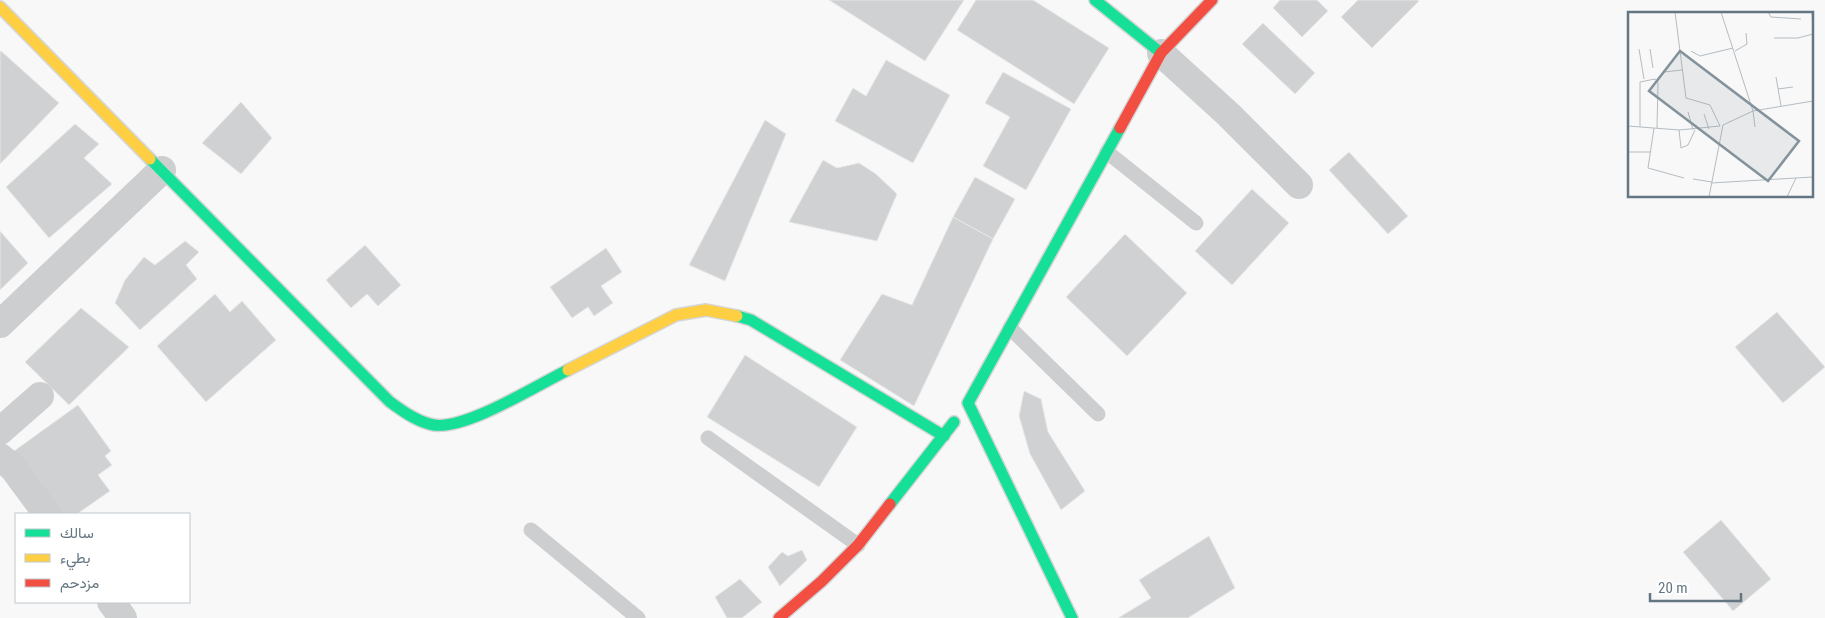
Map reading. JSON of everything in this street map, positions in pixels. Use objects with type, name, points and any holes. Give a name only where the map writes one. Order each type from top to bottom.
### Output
[{"type":"street","points":[[1095,0],[1161,53],[1229,115],[1299,185]]},
{"type":"street","points":[[778,618],[822,581],[858,545],[968,403],[1161,53],[1212,0]]},
{"type":"street","points":[[0,7],[390,402],[412,418],[431,425],[447,427],[464,422],[676,315],[698,308],[724,311],[751,320],[944,436]]},
{"type":"street","points":[[0,324],[162,170]]},
{"type":"street","points":[[0,431],[40,396]]},
{"type":"street","points":[[968,403],[1072,618]]},
{"type":"street","points":[[0,457],[13,468],[46,513]]},
{"type":"street","points":[[112,603],[123,618]]},
{"type":"lane","points":[[1107,152],[1196,223]]},
{"type":"lane","points":[[1010,328],[1098,414]]},
{"type":"lane","points":[[708,438],[858,545]]},
{"type":"lane","points":[[531,530],[638,618]]},
{"type":"building","points":[[829,0],[964,0],[925,61]]},
{"type":"building","points":[[976,0],[1033,0],[1109,48],[1074,104],[957,30]]},
{"type":"building","points":[[1280,0],[1317,0],[1328,11],[1302,37],[1273,8]]},
{"type":"building","points":[[1358,0],[1419,1],[1372,48],[1341,17]]},
{"type":"building","points":[[1263,23],[1315,73],[1295,94],[1242,44]]},
{"type":"building","points":[[0,52],[59,103],[0,164]]},
{"type":"building","points":[[886,60],[950,95],[913,163],[835,121],[853,88],[866,96]]},
{"type":"building","points":[[1003,72],[1071,109],[1026,190],[983,166],[1010,117],[985,103]]},
{"type":"building","points":[[241,102],[272,138],[241,174],[202,143]]},
{"type":"building","points":[[765,120],[786,134],[725,281],[689,265]]},
{"type":"building","points":[[75,124],[99,144],[84,158],[112,184],[49,238],[6,187]]},
{"type":"building","points":[[1349,152],[1408,216],[1388,234],[1329,170]]},
{"type":"building","points":[[823,160],[837,168],[859,163],[876,174],[897,194],[877,241],[789,222]]},
{"type":"building","points":[[975,177],[1015,199],[993,239],[953,217]]},
{"type":"building","points":[[1252,189],[1289,223],[1232,285],[1195,251]]},
{"type":"building","points":[[953,217],[993,239],[914,406],[840,360],[882,294],[912,305]]},
{"type":"building","points":[[0,231],[28,263],[0,290]]},
{"type":"building","points":[[1125,234],[1187,293],[1127,356],[1066,297]]},
{"type":"building","points":[[185,241],[199,252],[186,265],[197,279],[140,330],[115,303],[125,280],[144,257],[155,265]]},
{"type":"building","points":[[365,245],[401,285],[378,306],[367,294],[351,308],[326,280]]},
{"type":"building","points":[[606,248],[622,272],[601,286],[613,303],[594,316],[588,307],[572,318],[550,287]]},
{"type":"building","points":[[215,294],[230,312],[242,301],[276,340],[206,402],[157,346]]},
{"type":"building","points":[[81,308],[129,347],[69,405],[25,362]]},
{"type":"building","points":[[1777,312],[1825,367],[1783,403],[1735,347]]},
{"type":"building","points":[[745,355],[857,427],[819,487],[707,417]]},
{"type":"building","points":[[1024,391],[1041,399],[1048,432],[1085,491],[1061,510],[1030,454],[1019,416]]},
{"type":"building","points":[[78,405],[111,451],[105,456],[112,465],[98,475],[110,491],[78,513],[58,513],[14,451]]},
{"type":"building","points":[[1721,520],[1771,579],[1733,611],[1683,552]]},
{"type":"building","points":[[1209,536],[1235,588],[1188,618],[1118,618],[1151,598],[1139,580]]},
{"type":"building","points":[[802,550],[807,560],[780,586],[768,567],[782,552],[788,556]]},
{"type":"building","points":[[740,579],[762,602],[742,618],[727,618],[715,597]]},
{"type":"traffic: fast","points":[[1095,0],[1161,53]]},
{"type":"traffic: fast","points":[[1072,618],[968,403],[1120,128]]},
{"type":"traffic: fast","points":[[150,159],[390,402],[416,419],[434,425],[448,425],[464,421],[501,405],[568,370]]},
{"type":"traffic: fast","points":[[737,316],[751,320],[944,436]]},
{"type":"traffic: fast","points":[[890,504],[954,422]]},
{"type":"traffic: slow","points":[[0,7],[150,159]]},
{"type":"traffic: slow","points":[[568,370],[676,315],[706,310],[737,316]]},
{"type":"traffic: jam","points":[[1120,128],[1161,53],[1212,0]]},
{"type":"traffic: jam","points":[[779,618],[822,581],[858,545],[890,504]]}]
